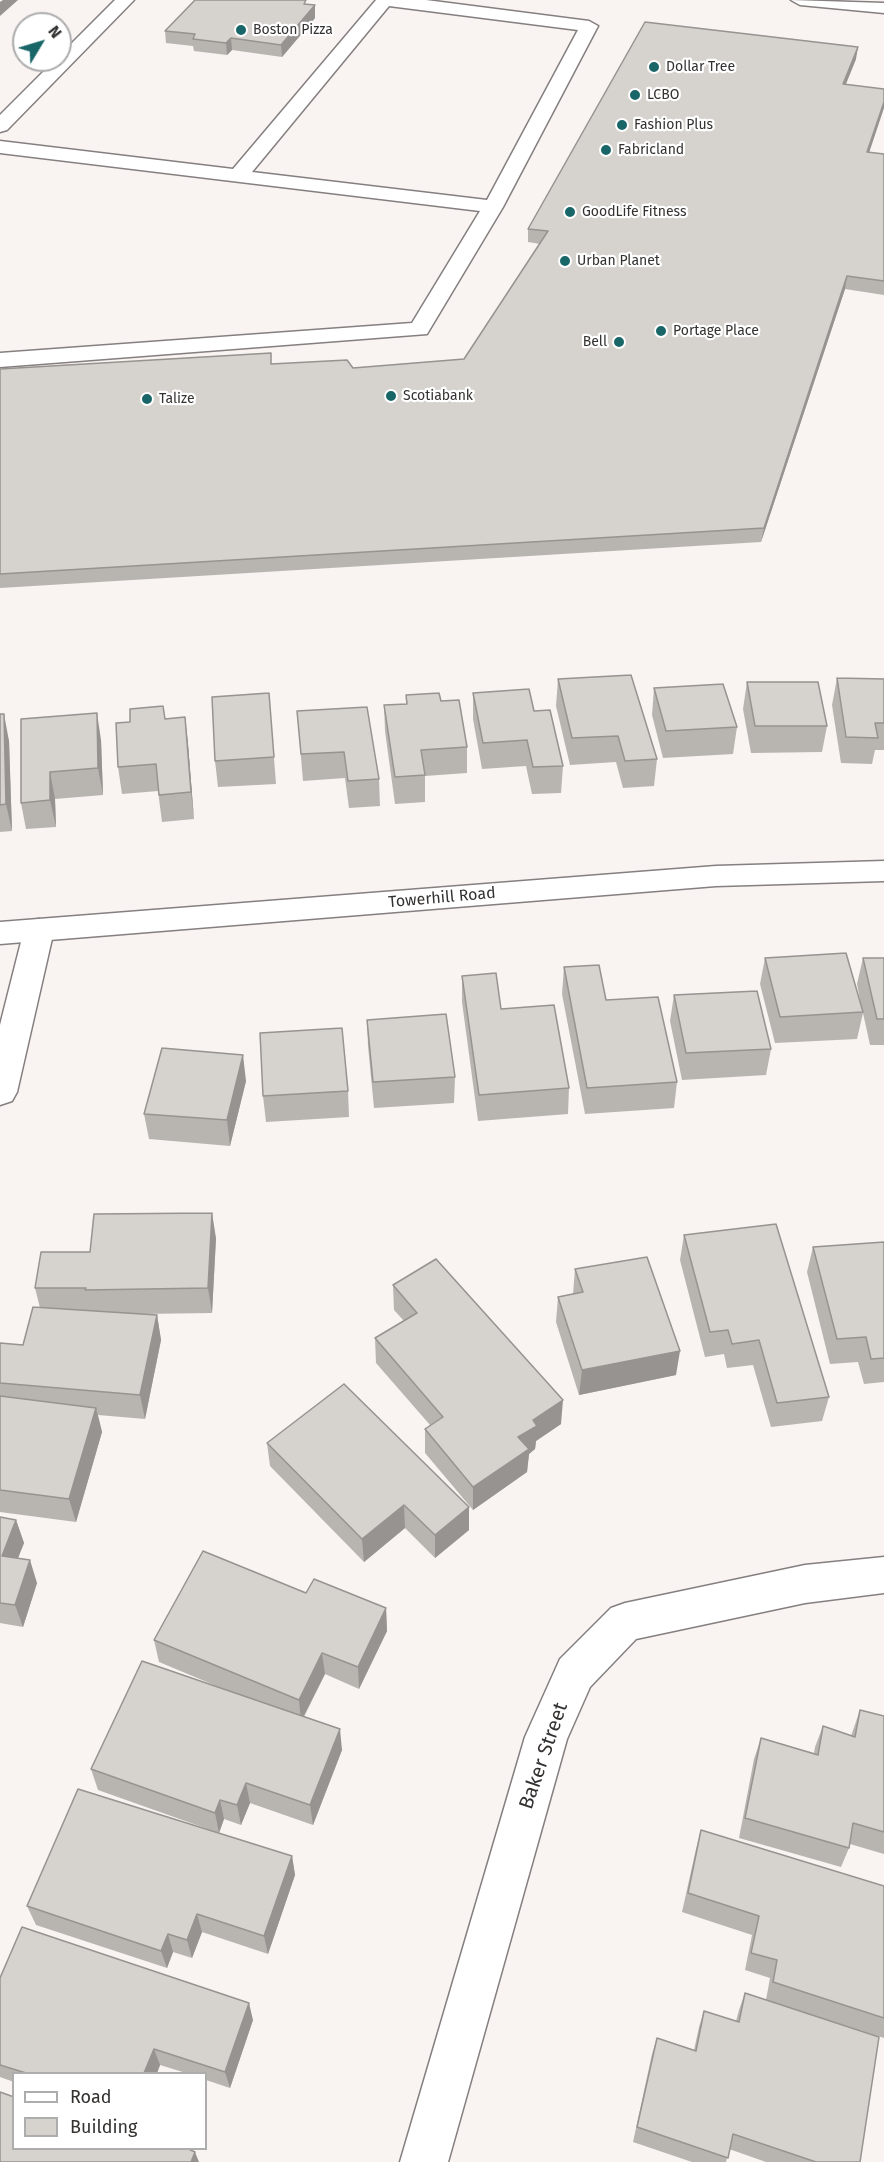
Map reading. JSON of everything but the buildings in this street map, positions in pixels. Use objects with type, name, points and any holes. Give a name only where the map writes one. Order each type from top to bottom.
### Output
[{"type":"street","points":[[0,126],[125,0]]},
{"type":"street","points":[[0,360],[419,329],[493,207],[589,26],[385,0],[238,176]]},
{"type":"street","points":[[800,0],[884,8]]},
{"type":"street","points":[[0,147],[493,207]]},
{"type":"street","name":"Towerhill Road","points":[[0,933],[716,876],[884,871]]},
{"type":"street","points":[[0,1092],[39,930]]},
{"type":"street","name":"Baker Street","points":[[424,2162],[546,1737],[575,1674],[625,1622],[805,1584],[884,1575]]},
{"type":"place","name":"Boston Pizza","points":[[241,30]]},
{"type":"place","name":"Dollar Tree","points":[[654,67]]},
{"type":"place","name":"LCBO","points":[[635,95]]},
{"type":"place","name":"Fashion Plus","points":[[622,125]]},
{"type":"place","name":"Fabricland","points":[[606,150]]},
{"type":"place","name":"GoodLife Fitness","points":[[570,212]]},
{"type":"place","name":"Urban Planet","points":[[565,261]]},
{"type":"place","name":"Portage Place","points":[[661,331]]},
{"type":"place","name":"Bell","points":[[619,342]]},
{"type":"place","name":"Scotiabank","points":[[391,396]]},
{"type":"place","name":"Talize","points":[[147,399]]}]
